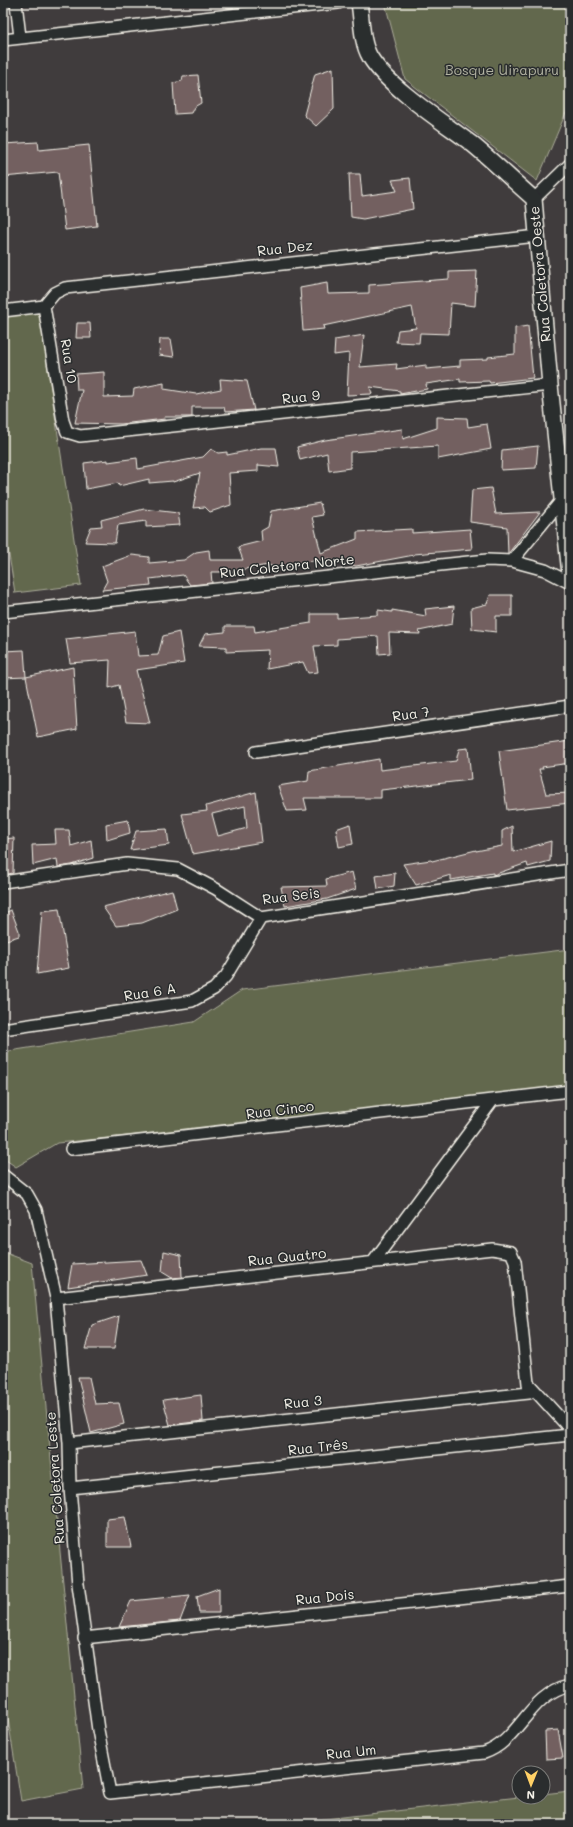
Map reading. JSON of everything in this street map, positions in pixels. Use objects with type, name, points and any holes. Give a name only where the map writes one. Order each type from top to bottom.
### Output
[{"type":"street","points":[[16,3],[20,37]]},
{"type":"street","points":[[3,40],[338,3]]},
{"type":"street","name":"Rua Coletora Oeste","points":[[359,3],[364,37],[369,55],[379,70],[474,146],[534,199],[561,501],[570,574]]},
{"type":"street","points":[[534,199],[570,164]]},
{"type":"street","name":"Rua Dez","points":[[44,306],[55,293],[65,288],[537,236]]},
{"type":"street","points":[[3,311],[44,306]]},
{"type":"street","name":"Rua 10","points":[[44,306],[63,422]]},
{"type":"street","name":"Rua 9","points":[[63,422],[67,432],[80,436],[550,385]]},
{"type":"street","points":[[512,560],[561,501]]},
{"type":"street","name":"Rua Coletora Norte","points":[[3,612],[487,560],[512,560],[544,570],[570,583]]},
{"type":"street","name":"Rua 7","points":[[256,752],[570,706]]},
{"type":"street","name":"Rua Seis","points":[[3,882],[127,864],[178,869],[216,889],[261,918],[570,870]]},
{"type":"street","name":"Rua 6 A","points":[[3,1029],[192,1001],[214,989],[226,976],[261,918]]},
{"type":"street","name":"Rua Cinco","points":[[71,1149],[570,1091]]},
{"type":"street","points":[[373,1262],[493,1100]]},
{"type":"street","name":"Rua Coletora Leste","points":[[3,1175],[27,1194],[36,1210],[56,1298],[69,1443],[70,1488],[78,1584],[84,1638],[98,1730],[110,1793]]},
{"type":"street","name":"Rua Quatro","points":[[56,1298],[492,1249],[511,1252],[515,1261],[528,1383]]},
{"type":"street","points":[[528,1383],[570,1429]]},
{"type":"street","name":"Rua 3","points":[[69,1443],[529,1393],[528,1383]]},
{"type":"street","name":"Rua Três","points":[[70,1488],[570,1435]]},
{"type":"street","name":"Rua Dois","points":[[84,1638],[570,1586]]},
{"type":"street","name":"Rua Um","points":[[110,1793],[484,1753],[493,1750],[506,1740],[544,1696],[559,1687],[570,1685]]},
{"type":"green space","name":"Bosque Uirapuru","points":[[385,3],[570,3],[570,103],[537,181],[405,79]]},
{"type":"green space","points":[[39,311],[81,585],[15,593],[3,517],[3,315]]},
{"type":"green space","points":[[570,949],[570,1092],[57,1143],[16,1167],[3,1158],[3,1052],[194,1022],[242,990]]},
{"type":"green space","points":[[3,1252],[32,1263],[83,1789],[21,1801],[3,1687]]},
{"type":"green space","points":[[570,1791],[570,1824],[281,1824],[511,1798],[511,1805],[551,1805],[551,1793]]},
{"type":"building","points":[[333,68],[334,109],[316,126],[304,115],[315,74]]},
{"type":"building","points":[[198,75],[201,103],[194,107],[191,113],[175,114],[173,83],[182,81],[183,76]]},
{"type":"building","points":[[38,142],[39,150],[89,145],[97,226],[65,230],[58,172],[3,177],[3,144]]},
{"type":"building","points":[[349,174],[360,174],[362,196],[397,191],[392,180],[410,178],[413,209],[363,219],[351,217]]},
{"type":"building","points":[[477,271],[475,306],[451,303],[449,334],[420,333],[419,343],[396,342],[398,330],[416,328],[412,307],[323,326],[324,329],[303,331],[300,288],[327,283],[328,294],[369,293],[369,285],[449,279],[449,272]]},
{"type":"building","points":[[77,323],[90,323],[91,338],[76,338]]},
{"type":"building","points":[[528,326],[533,378],[490,383],[489,381],[460,382],[460,379],[426,384],[427,389],[400,394],[400,391],[370,387],[372,394],[347,395],[349,353],[334,355],[335,340],[364,335],[360,367],[397,364],[396,369],[426,365],[426,369],[460,366],[460,360],[488,359],[488,357],[515,354],[515,328]]},
{"type":"building","points":[[160,339],[171,339],[174,357],[159,355]]},
{"type":"building","points":[[104,372],[104,397],[133,396],[134,389],[164,383],[164,389],[196,394],[221,389],[220,379],[247,381],[254,410],[225,412],[224,407],[192,407],[192,417],[164,417],[165,419],[121,424],[75,423],[82,390],[77,390],[76,374]]},
{"type":"building","points":[[437,417],[467,418],[468,427],[487,424],[491,449],[438,459],[438,446],[350,452],[350,468],[329,471],[327,453],[300,460],[297,447],[325,440],[402,429],[403,439],[437,428]]},
{"type":"building","points":[[538,446],[536,468],[501,470],[502,450]]},
{"type":"building","points":[[261,448],[276,448],[279,467],[258,465],[258,471],[229,473],[231,505],[210,512],[205,507],[193,508],[200,473],[173,482],[149,483],[149,479],[119,486],[118,483],[86,489],[84,463],[108,460],[108,462],[137,458],[138,469],[203,457],[211,449],[218,453],[227,452],[227,455]]},
{"type":"building","points":[[491,488],[496,514],[540,512],[508,554],[507,527],[470,522],[472,490]]},
{"type":"building","points":[[320,503],[323,515],[312,517],[321,553],[357,539],[357,532],[412,529],[412,533],[470,529],[472,549],[414,554],[356,566],[322,558],[323,560],[294,563],[293,566],[277,568],[268,565],[239,570],[240,572],[211,572],[212,583],[190,585],[183,575],[150,579],[151,585],[102,590],[107,581],[102,566],[132,555],[149,557],[149,563],[184,560],[196,552],[209,550],[210,560],[243,560],[238,547],[262,541],[261,531],[268,527],[271,511]]},
{"type":"building","points":[[144,509],[178,513],[180,525],[146,527],[146,521],[118,525],[115,543],[85,542],[91,527],[102,526],[101,520]]},
{"type":"building","points":[[490,595],[512,595],[512,616],[496,616],[496,632],[472,629],[471,608],[487,604]]},
{"type":"building","points":[[454,606],[452,624],[419,631],[420,634],[389,633],[390,653],[379,654],[378,636],[337,639],[337,645],[314,646],[318,672],[308,673],[303,662],[267,669],[268,650],[226,652],[226,647],[199,646],[205,634],[225,632],[225,626],[254,626],[255,632],[311,623],[311,614],[337,614],[337,618],[378,615],[378,610],[392,612],[392,610],[426,616],[425,609]]},
{"type":"building","points":[[135,631],[138,656],[158,655],[163,636],[179,632],[184,663],[136,670],[150,723],[126,722],[119,685],[109,688],[110,660],[70,663],[66,639]]},
{"type":"building","points":[[24,650],[26,677],[3,678],[3,651]]},
{"type":"building","points":[[73,667],[77,729],[38,737],[26,677]]},
{"type":"building","points":[[570,741],[570,763],[542,767],[543,769],[539,769],[546,794],[570,793],[570,803],[507,810],[499,751]]},
{"type":"building","points":[[468,748],[471,780],[381,790],[381,798],[304,798],[307,810],[287,811],[278,786],[308,781],[309,771],[379,759],[380,770],[456,761],[459,749]]},
{"type":"building","points":[[256,792],[262,842],[193,854],[182,814],[207,811],[206,806]],"holes":[[[245,806],[247,828],[218,836],[212,814]]]},
{"type":"building","points":[[128,820],[130,833],[107,840],[106,824]]},
{"type":"building","points":[[350,824],[353,844],[339,847],[336,829]]},
{"type":"building","points":[[512,826],[513,852],[551,841],[550,861],[528,867],[527,863],[493,875],[493,873],[451,880],[451,875],[416,885],[403,864],[432,861],[476,850],[502,846],[502,831]]},
{"type":"building","points":[[167,829],[169,845],[130,850],[136,831]]},
{"type":"building","points":[[55,830],[69,830],[71,846],[91,840],[93,858],[72,865],[58,867],[57,859],[33,865],[32,845],[56,844]]},
{"type":"building","points":[[14,838],[13,873],[3,875],[3,839]]},
{"type":"building","points":[[352,872],[356,889],[327,899],[285,906],[281,887],[327,886],[326,879]]},
{"type":"building","points":[[395,873],[394,886],[378,889],[376,876]]},
{"type":"building","points":[[172,890],[177,909],[142,923],[116,926],[103,907]]},
{"type":"building","points":[[59,909],[69,968],[37,974],[42,911]]},
{"type":"building","points":[[11,910],[19,931],[19,936],[3,941],[3,914]]},
{"type":"building","points":[[164,1251],[181,1255],[182,1277],[172,1278],[162,1272]]},
{"type":"building","points":[[141,1260],[147,1275],[68,1287],[72,1264]]},
{"type":"building","points":[[119,1316],[114,1349],[85,1349],[92,1325]]},
{"type":"building","points":[[78,1377],[89,1377],[95,1404],[119,1403],[124,1424],[91,1433]]},
{"type":"building","points":[[201,1395],[203,1421],[170,1425],[163,1400]]},
{"type":"building","points":[[125,1517],[131,1547],[107,1547],[107,1519]]},
{"type":"building","points":[[219,1588],[219,1613],[199,1613],[197,1596]]},
{"type":"building","points":[[190,1595],[180,1621],[119,1627],[131,1601]]},
{"type":"building","points":[[558,1730],[563,1758],[546,1759],[545,1731]]}]
